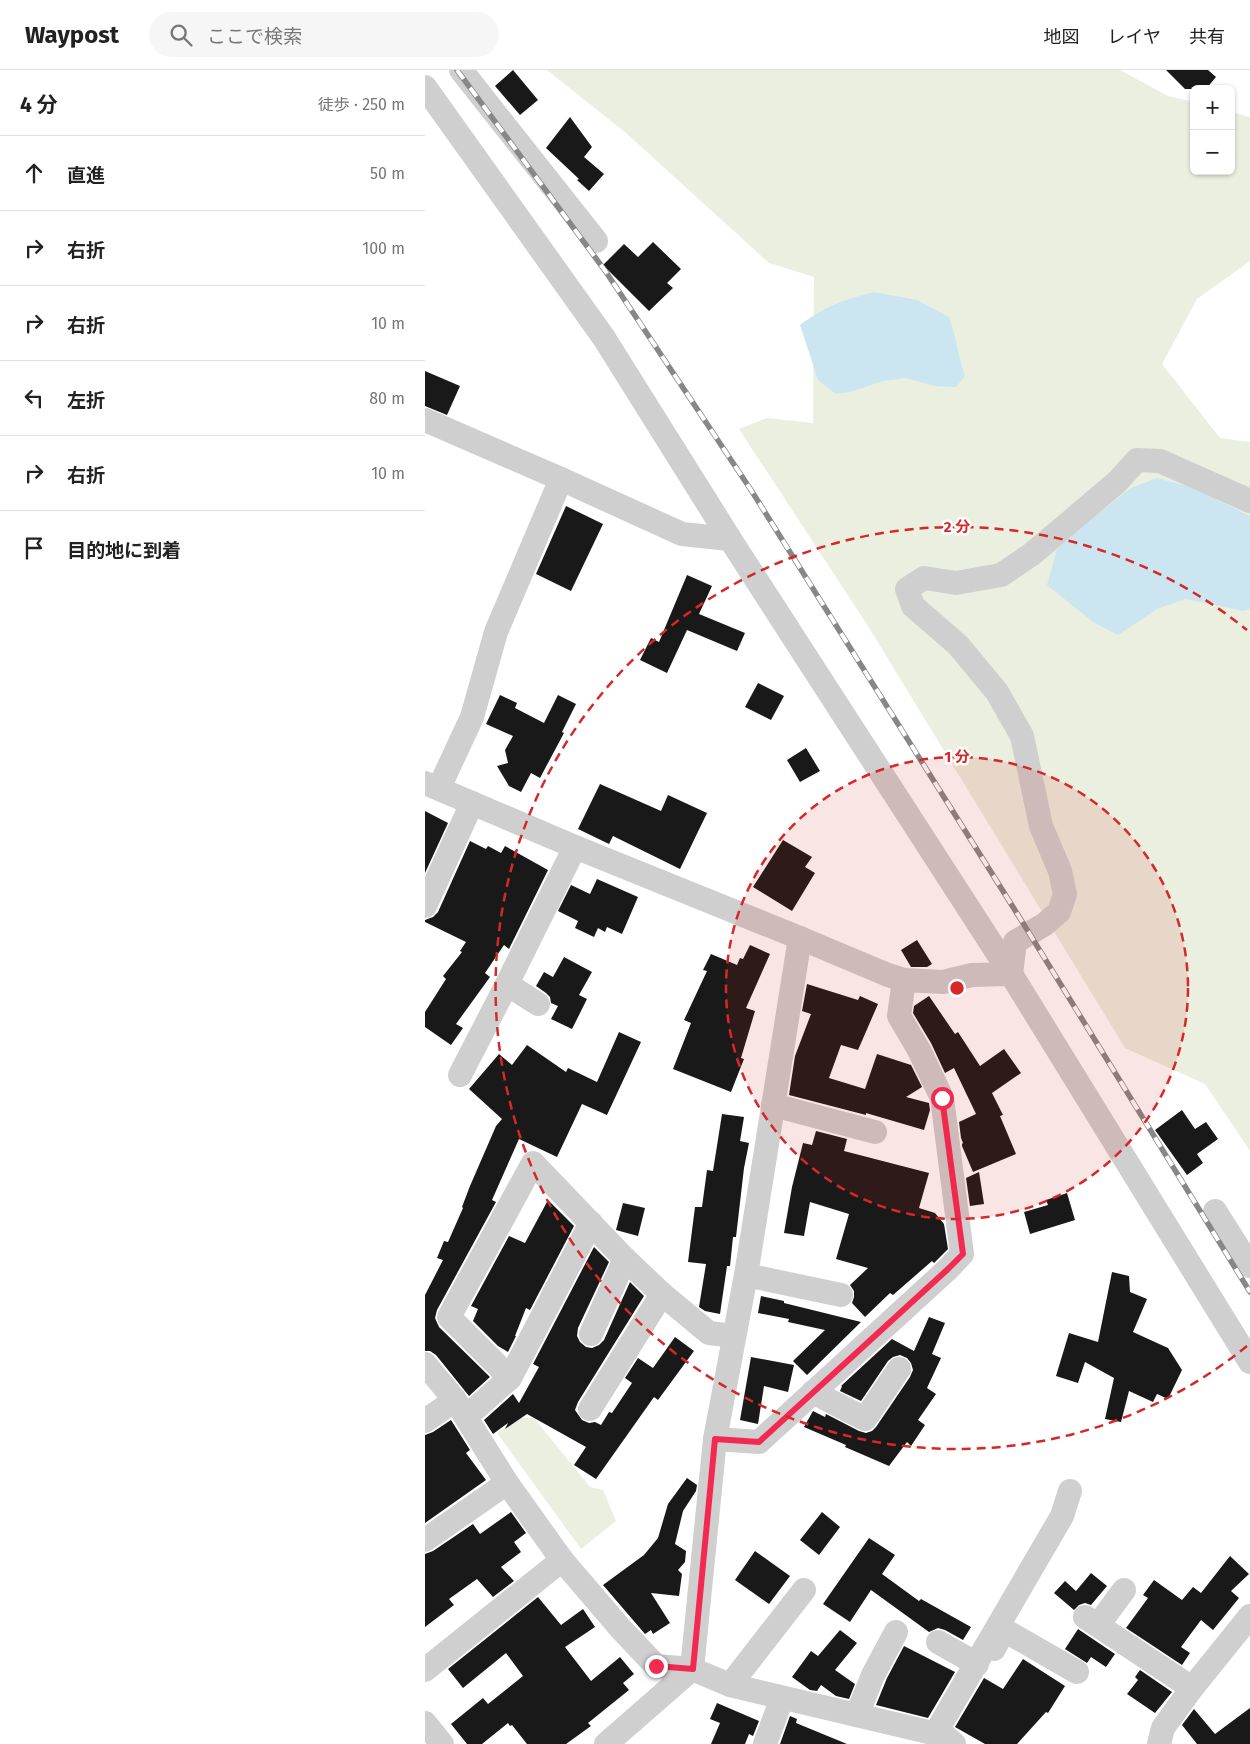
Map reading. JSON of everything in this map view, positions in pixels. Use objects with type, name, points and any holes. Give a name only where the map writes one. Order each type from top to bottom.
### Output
[{"type":"street","points":[[461,70],[596,241]]},
{"type":"street","points":[[425,87],[603,338],[730,539],[1011,974],[1250,1362]]},
{"type":"street","points":[[425,420],[682,534],[730,539]]},
{"type":"street","points":[[1011,974],[1015,942],[1045,924],[1059,912],[1065,894],[1060,871],[1041,826],[1022,736],[997,692],[958,645],[913,606],[907,589],[924,578],[956,583],[1001,575],[1039,548],[1117,482],[1137,460],[1160,461],[1250,501]]},
{"type":"street","points":[[561,479],[497,632],[471,717],[432,786],[575,848],[888,975],[904,980],[943,982],[971,975],[1011,974]]},
{"type":"street","points":[[425,906],[472,803]]},
{"type":"street","points":[[460,1075],[575,848]]},
{"type":"street","points":[[606,1744],[693,1669],[715,1439],[745,1275],[800,938]]},
{"type":"street","points":[[715,1439],[759,1442],[963,1254],[942,1098],[919,1050],[899,1016],[904,980]]},
{"type":"street","points":[[507,984],[538,1004]]},
{"type":"street","points":[[773,1105],[875,1132]]},
{"type":"street","points":[[510,1378],[449,1317],[533,1163],[625,1259],[662,1294],[709,1333],[734,1336]]},
{"type":"street","points":[[1215,1212],[1250,1266]]},
{"type":"street","points":[[425,1421],[460,1408],[510,1378],[591,1222]]},
{"type":"street","points":[[591,1334],[625,1259]]},
{"type":"street","points":[[745,1275],[841,1295]]},
{"type":"street","points":[[590,1409],[662,1294]]},
{"type":"street","points":[[425,1364],[460,1408],[507,1484],[562,1560],[656,1666],[693,1669],[730,1685],[857,1715],[945,1739],[979,1660],[1062,1516],[1070,1491]]},
{"type":"street","points":[[813,1392],[865,1419],[899,1369]]},
{"type":"street","points":[[425,1540],[507,1484]]},
{"type":"street","points":[[425,1670],[562,1560]]},
{"type":"street","points":[[730,1685],[804,1590]]},
{"type":"street","points":[[1124,1590],[1091,1621],[1192,1688]]},
{"type":"street","points":[[1159,1744],[1163,1728],[1192,1688],[1250,1616]]},
{"type":"street","points":[[938,1642],[979,1660],[987,1659],[1004,1630],[1077,1672]]},
{"type":"street","points":[[857,1715],[873,1675],[896,1632]]},
{"type":"street","points":[[765,1744],[782,1698]]},
{"type":"green space","points":[[547,70],[1120,70],[1168,96],[1190,101],[1190,175],[1235,175],[1235,113],[1250,117],[1250,261],[1197,299],[1162,364],[1220,438],[1250,442],[1250,1151],[1205,1084],[1125,1048],[868,626],[739,429],[767,418],[813,423],[814,277],[769,263],[626,133]]},
{"type":"green space","points":[[519,1418],[534,1418],[590,1487],[603,1490],[616,1521],[581,1549],[497,1433]]},
{"type":"water","points":[[874,292],[917,300],[949,317],[965,376],[956,387],[935,386],[906,378],[883,381],[850,392],[836,394],[818,380],[800,325],[835,304]]},
{"type":"water","points":[[1157,478],[1191,487],[1250,516],[1250,609],[1243,611],[1186,599],[1157,609],[1118,635],[1093,622],[1047,585],[1057,549],[1131,488]]},
{"type":"building","points":[[513,70],[538,100],[520,115],[495,86]]},
{"type":"building","points":[[1166,70],[1208,70],[1216,77],[1209,85],[1190,85],[1190,89],[1185,89]]},
{"type":"building","points":[[570,117],[592,147],[584,157],[604,174],[589,191],[546,148]]},
{"type":"building","points":[[653,242],[681,269],[667,283],[673,288],[649,311],[603,265],[624,244],[638,257]]},
{"type":"building","points":[[425,371],[460,386],[447,415],[425,406]]},
{"type":"building","points":[[566,506],[603,524],[571,591],[536,574]]},
{"type":"building","points":[[687,575],[712,586],[699,614],[745,633],[737,651],[687,630],[667,673],[640,660],[651,638],[659,642]]},
{"type":"building","points":[[758,683],[784,696],[771,720],[745,707]]},
{"type":"building","points":[[500,695],[517,703],[515,708],[544,723],[558,695],[576,704],[562,732],[564,733],[540,778],[531,773],[521,792],[509,786],[497,766],[508,763],[505,750],[513,736],[486,724]]},
{"type":"building","points":[[806,748],[820,771],[800,782],[787,760]]},
{"type":"building","points":[[600,784],[661,811],[668,795],[707,813],[680,869],[613,836],[609,844],[578,829]]},
{"type":"building","points":[[425,811],[448,823],[425,873]]},
{"type":"building","points":[[783,840],[812,857],[805,867],[815,873],[792,911],[753,887]]},
{"type":"building","points":[[470,841],[486,849],[488,846],[501,853],[505,846],[548,870],[509,949],[504,945],[485,973],[490,977],[456,1024],[463,1028],[451,1045],[425,1027],[425,1012],[446,979],[443,976],[462,952],[460,951],[466,942],[425,922],[425,920],[433,917],[438,912]]},
{"type":"building","points":[[597,879],[638,897],[622,934],[607,927],[605,932],[598,928],[594,937],[575,928],[578,921],[558,911],[571,885],[590,894]]},
{"type":"building","points":[[917,940],[932,964],[927,967],[911,967],[901,950]]},
{"type":"building","points":[[750,945],[770,954],[746,1008],[755,1011],[741,1058],[744,1059],[731,1092],[673,1069],[691,1023],[684,1020],[707,971],[703,970],[711,954],[737,965],[740,958],[743,959]]},
{"type":"building","points":[[564,957],[592,972],[579,995],[587,999],[572,1029],[551,1019],[558,1006],[551,1003],[550,997],[536,986],[544,972],[553,977]]},
{"type":"building","points":[[807,984],[858,1000],[860,996],[878,1004],[858,1050],[841,1045],[829,1078],[865,1089],[877,1054],[911,1065],[922,1087],[906,1097],[929,1103],[930,1110],[924,1130],[866,1113],[866,1115],[789,1095],[795,1056],[811,1014],[802,1011]]},
{"type":"building","points":[[929,996],[955,1034],[958,1032],[980,1066],[1004,1049],[1021,1073],[992,1093],[1003,1115],[1000,1116],[1016,1154],[973,1172],[962,1146],[959,1122],[976,1114],[954,1068],[945,1073],[931,1043],[913,1013],[914,1006]]},
{"type":"building","points":[[619,1032],[641,1042],[607,1115],[582,1104],[557,1157],[519,1139],[492,1200],[496,1202],[437,1310],[435,1318],[439,1327],[490,1377],[469,1396],[436,1355],[430,1351],[425,1351],[425,1295],[443,1260],[437,1258],[444,1241],[448,1242],[496,1126],[502,1119],[469,1089],[499,1054],[512,1065],[527,1045],[566,1072],[568,1068],[597,1082]]},
{"type":"building","points":[[1182,1110],[1195,1129],[1206,1122],[1218,1139],[1197,1154],[1203,1163],[1187,1175],[1155,1130]]},
{"type":"building","points":[[722,1114],[744,1117],[740,1141],[749,1143],[744,1168],[736,1237],[733,1237],[730,1266],[727,1266],[720,1314],[705,1311],[699,1307],[706,1264],[688,1262],[695,1207],[702,1207],[707,1170],[713,1171]]},
{"type":"building","points":[[816,1131],[847,1139],[844,1151],[929,1173],[919,1208],[935,1213],[944,1224],[948,1249],[934,1263],[932,1261],[893,1295],[890,1293],[865,1317],[852,1303],[854,1291],[850,1285],[868,1268],[836,1259],[849,1214],[810,1202],[804,1236],[784,1233],[792,1187],[803,1143],[812,1145]]},
{"type":"building","points":[[979,1172],[984,1204],[970,1206],[966,1178]]},
{"type":"building","points":[[1067,1193],[1075,1220],[1030,1234],[1024,1212],[1048,1205],[1046,1200]]},
{"type":"building","points":[[548,1200],[574,1226],[530,1310],[526,1308],[508,1352],[498,1346],[473,1321],[478,1309],[471,1306],[509,1236],[525,1243]]},
{"type":"building","points":[[623,1203],[645,1208],[638,1236],[616,1230]]},
{"type":"building","points":[[594,1247],[609,1262],[578,1328],[577,1336],[580,1342],[586,1347],[592,1348],[604,1340],[630,1282],[644,1296],[578,1402],[575,1410],[582,1420],[601,1425],[609,1412],[612,1413],[632,1383],[625,1378],[638,1358],[653,1368],[675,1337],[694,1351],[658,1400],[654,1397],[596,1479],[574,1465],[586,1447],[527,1414],[505,1429],[508,1423],[493,1434],[484,1420],[513,1394],[519,1403],[539,1367],[533,1364]]},
{"type":"building","points":[[1112,1272],[1129,1276],[1130,1292],[1147,1299],[1133,1332],[1168,1348],[1182,1370],[1168,1399],[1157,1394],[1153,1402],[1129,1391],[1121,1422],[1105,1419],[1114,1378],[1085,1362],[1078,1383],[1056,1376],[1069,1333],[1098,1342]]},
{"type":"building","points":[[761,1296],[861,1322],[807,1375],[793,1361],[825,1330],[788,1322],[789,1319],[758,1313]]},
{"type":"building","points":[[929,1317],[945,1323],[932,1354],[941,1358],[927,1388],[936,1394],[918,1420],[925,1425],[911,1446],[907,1442],[889,1466],[804,1427],[813,1411],[825,1417],[826,1414],[859,1431],[866,1433],[872,1431],[910,1377],[913,1370],[911,1363],[907,1358],[900,1355],[893,1357],[888,1361],[861,1401],[840,1391],[841,1386],[892,1339],[914,1351]]},
{"type":"building","points":[[751,1357],[794,1365],[788,1392],[764,1386],[758,1424],[740,1420]]},
{"type":"building","points":[[451,1420],[470,1450],[466,1453],[486,1480],[425,1523],[425,1435]]},
{"type":"building","points":[[687,1478],[697,1485],[696,1491],[683,1511],[675,1544],[686,1551],[685,1562],[678,1570],[682,1574],[679,1596],[651,1593],[670,1623],[653,1634],[651,1630],[645,1634],[603,1585],[644,1555],[658,1538],[668,1504]]},
{"type":"building","points":[[511,1512],[526,1533],[514,1542],[521,1552],[501,1567],[514,1581],[493,1597],[477,1579],[449,1599],[454,1605],[425,1627],[425,1554],[433,1551],[473,1524],[480,1534]]},
{"type":"building","points":[[822,1512],[840,1527],[819,1555],[800,1540]]},
{"type":"building","points":[[869,1538],[895,1555],[882,1574],[919,1601],[921,1599],[971,1627],[963,1640],[938,1628],[929,1632],[871,1590],[850,1622],[823,1604]]},
{"type":"building","points":[[755,1551],[790,1576],[769,1604],[735,1580]]},
{"type":"building","points":[[1230,1556],[1249,1574],[1231,1591],[1239,1598],[1213,1630],[1201,1620],[1181,1647],[1190,1653],[1182,1665],[1126,1628],[1148,1598],[1143,1595],[1154,1580],[1182,1600],[1193,1587],[1201,1593]]},
{"type":"building","points":[[1091,1573],[1107,1586],[1091,1605],[1085,1603],[1079,1605],[1074,1610],[1054,1593],[1065,1581],[1076,1591]]},
{"type":"building","points":[[538,1597],[561,1625],[583,1609],[595,1627],[565,1647],[591,1681],[620,1657],[634,1674],[623,1683],[629,1690],[588,1723],[591,1726],[566,1744],[527,1744],[512,1725],[510,1726],[508,1723],[482,1744],[467,1744],[451,1724],[483,1698],[488,1704],[523,1676],[506,1653],[463,1688],[448,1669]]},
{"type":"building","points":[[1078,1629],[1115,1654],[1106,1667],[1091,1657],[1087,1663],[1065,1649]]},
{"type":"building","points":[[840,1630],[857,1643],[835,1670],[855,1684],[849,1699],[836,1696],[821,1685],[817,1691],[810,1690],[792,1677],[811,1651],[818,1656]]},
{"type":"building","points":[[904,1646],[955,1672],[928,1718],[876,1705],[887,1678]]},
{"type":"building","points":[[1023,1659],[1065,1686],[1048,1713],[1046,1712],[1017,1744],[985,1744],[955,1727],[984,1678],[1003,1689]]},
{"type":"building","points":[[1140,1670],[1172,1692],[1155,1713],[1127,1694],[1138,1680],[1135,1677]]},
{"type":"building","points":[[717,1703],[759,1721],[753,1736],[749,1734],[745,1744],[711,1744],[720,1723],[710,1719]]},
{"type":"building","points":[[1250,1708],[1250,1744],[1197,1744],[1182,1725],[1194,1709],[1215,1734]]},
{"type":"building","points":[[790,1716],[797,1719],[796,1723],[847,1744],[780,1744]]},
{"type":"railway","points":[[457,70],[606,272],[751,490],[1018,915],[1250,1292]]},
{"type":"route","points":[[656,1666],[693,1669],[715,1439],[759,1442],[963,1254],[942,1098]]}]
